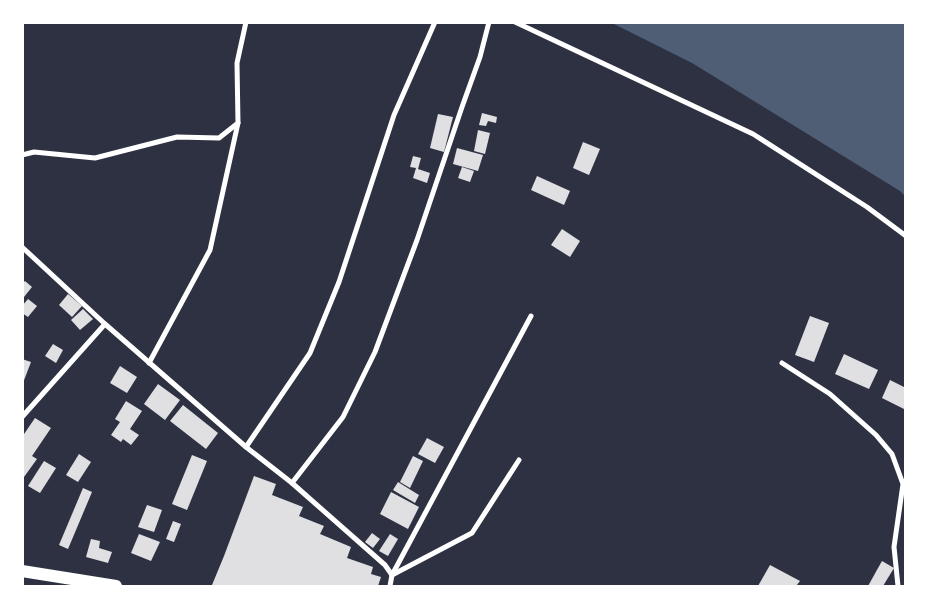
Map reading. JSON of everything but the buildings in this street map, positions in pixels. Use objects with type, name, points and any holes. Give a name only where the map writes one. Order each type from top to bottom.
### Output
[{"type":"main road","points":[[22,571],[116,586]]},
{"type":"street","points":[[149,363],[210,250],[238,123],[237,63],[246,22]]},
{"type":"street","points":[[246,448],[310,353],[339,282],[394,115],[435,22]]},
{"type":"street","points":[[292,483],[343,417],[375,352],[417,240],[480,57],[489,22]]},
{"type":"street","points":[[515,22],[753,134],[867,207],[906,236]]},
{"type":"street","points":[[22,155],[34,152],[95,158],[177,137],[219,138],[238,123]]},
{"type":"street","points":[[22,247],[105,324],[246,448],[292,483],[386,565],[392,575]]},
{"type":"street","points":[[390,586],[392,575],[531,316]]},
{"type":"street","points":[[22,417],[105,324]]},
{"type":"street","points":[[782,363],[830,394],[876,435],[892,454],[904,484],[894,547],[898,586]]},
{"type":"street","points":[[392,575],[472,533],[519,460]]},
{"type":"water","points":[[612,23],[905,23],[905,196],[900,191],[692,63]]}]
